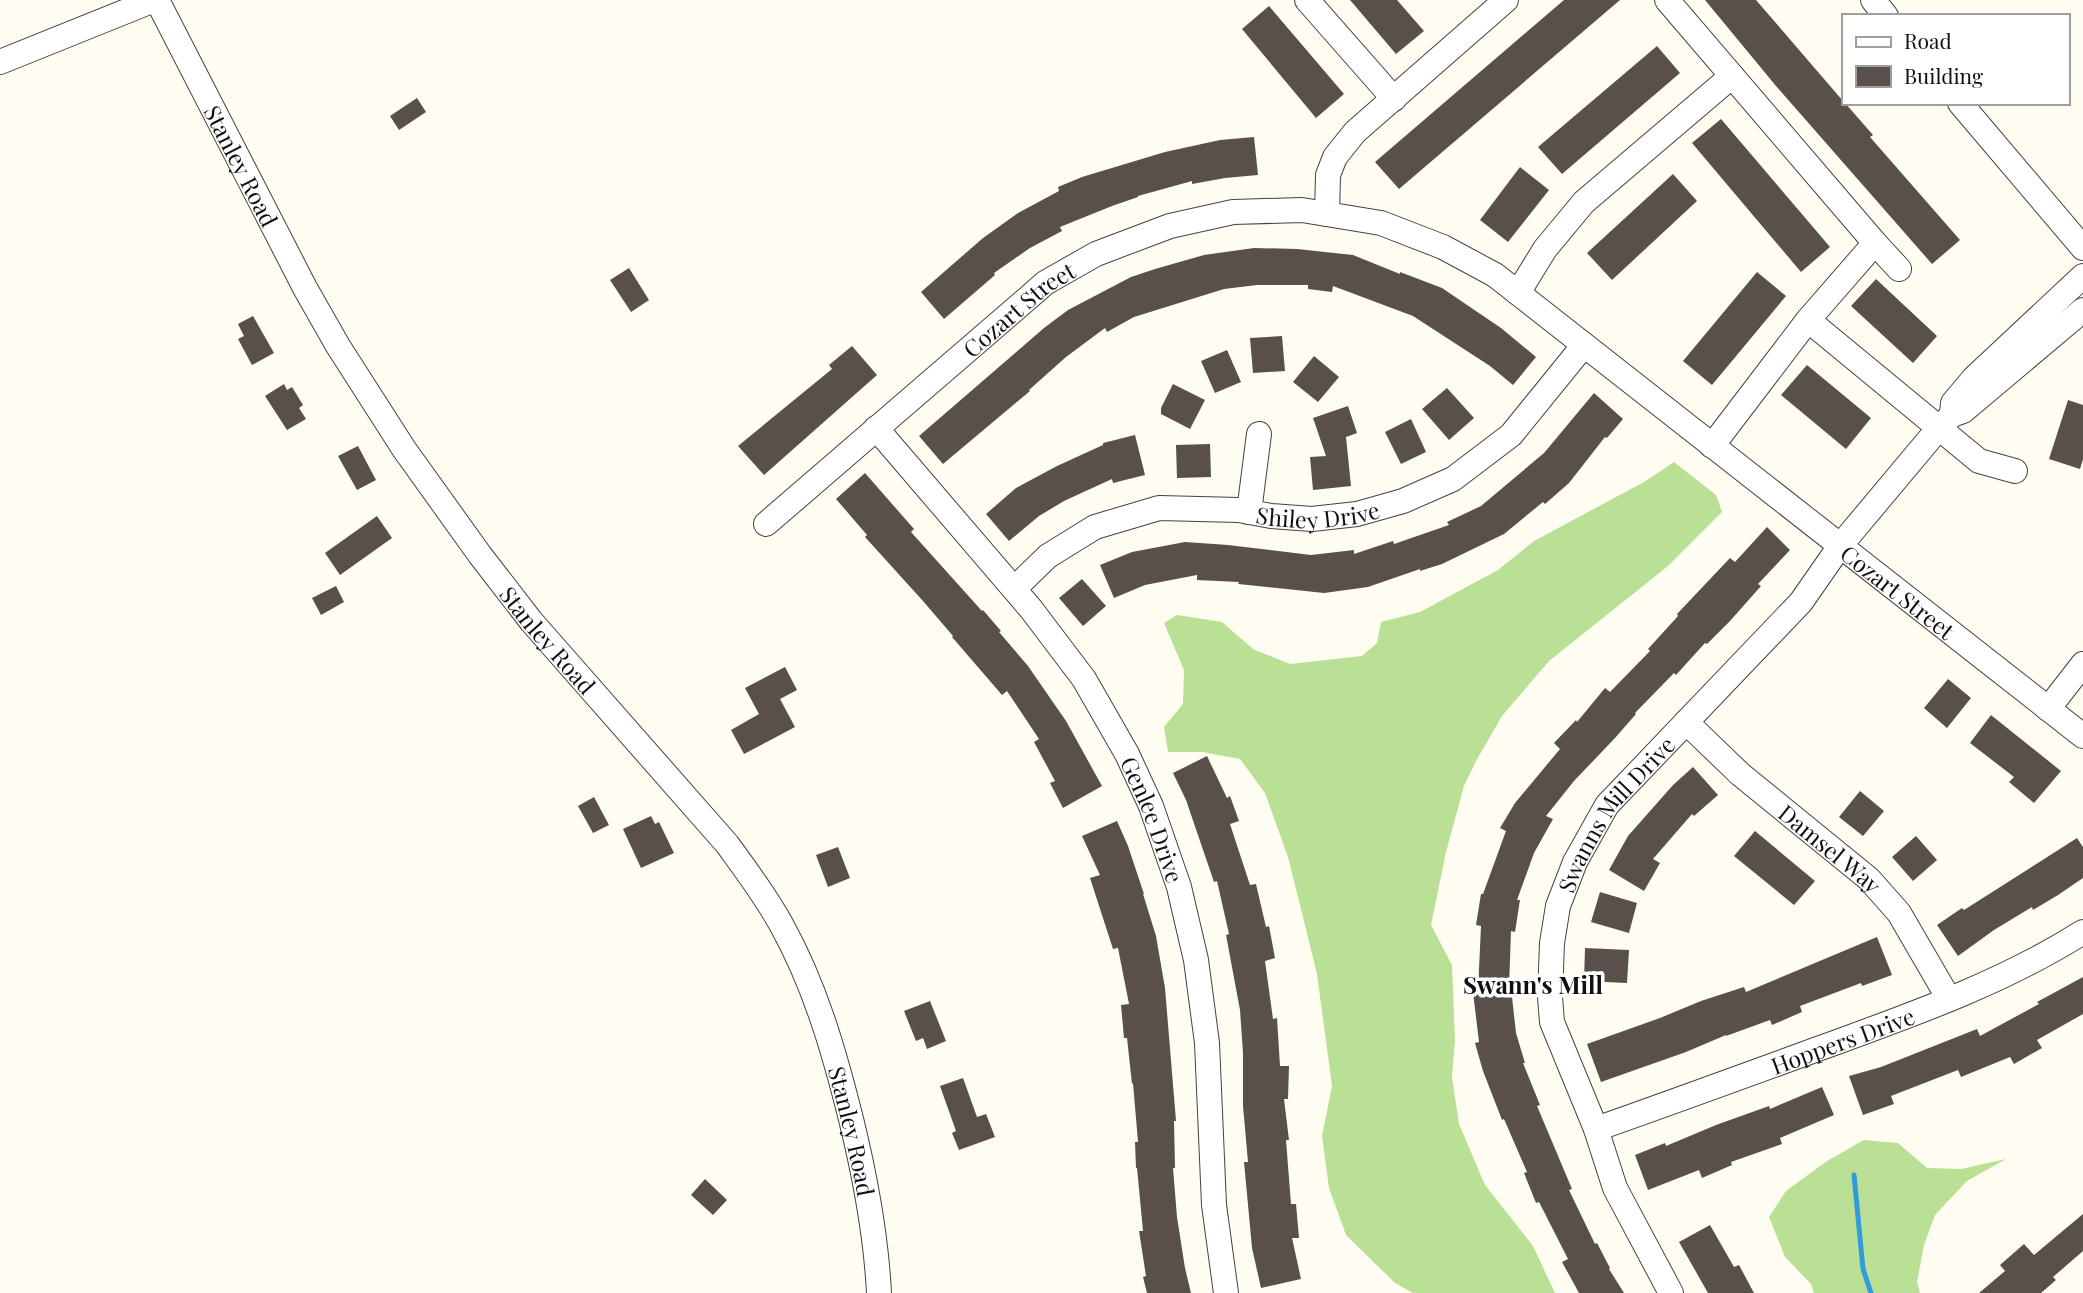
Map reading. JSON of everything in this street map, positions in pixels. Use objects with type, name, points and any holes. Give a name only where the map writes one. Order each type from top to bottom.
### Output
[{"type":"street","points":[[0,62],[155,0]]},
{"type":"street","name":"Stanley Road","points":[[155,0],[305,288],[391,430],[480,555],[531,621],[727,844],[780,922],[817,1002],[835,1055],[861,1163],[876,1250],[878,1293]]},
{"type":"street","points":[[1307,0],[1394,99]]},
{"type":"street","points":[[1327,214],[1328,175],[1335,157],[1355,132],[1506,0]]},
{"type":"street","points":[[1667,0],[1899,269]]},
{"type":"street","points":[[1873,0],[1884,14]]},
{"type":"street","points":[[1518,293],[1545,249],[1584,202],[1732,76]]},
{"type":"street","points":[[1962,105],[2083,248]]},
{"type":"street","name":"Cozart Street","points":[[766,524],[1045,283],[1096,254],[1170,226],[1233,212],[1302,210],[1327,214],[1381,223],[1443,247],[1495,275],[2083,736]]},
{"type":"street","points":[[1712,446],[1808,320],[1875,243]]},
{"type":"street","name":"Swanns Mill Drive","points":[[1671,1293],[1615,1188],[1596,1129],[1552,1022],[1552,943],[1558,906],[1575,862],[1607,805],[1801,602],[1840,546],[1945,422],[1953,403],[1974,378],[2083,276]]},
{"type":"street","name":"Swanns Mill Drive","points":[[1945,422],[1963,411],[2083,310]]},
{"type":"street","points":[[1808,320],[1945,422],[1979,461],[2015,471]]},
{"type":"street","name":"Shiley Drive","points":[[1014,589],[1048,556],[1095,527],[1159,508],[1239,510],[1312,519],[1357,514],[1403,501],[1453,479],[1511,435],[1584,345]]},
{"type":"street","name":"Genlee Drive","points":[[876,428],[1014,589],[1084,679],[1127,754],[1151,806],[1179,887],[1196,960],[1207,1043],[1214,1205],[1226,1293]]},
{"type":"street","points":[[1248,512],[1259,434]]},
{"type":"street","points":[[2048,709],[2083,664]]},
{"type":"street","name":"Damsel Way","points":[[1686,722],[1740,774],[1869,879],[1899,913],[1949,999]]},
{"type":"street","name":"Hoppers Drive","points":[[1596,1129],[1874,1029],[1949,999],[2048,955],[2083,932]]},
{"type":"green space","points":[[1674,462],[1716,495],[1722,512],[1668,566],[1549,661],[1502,716],[1464,786],[1446,852],[1431,925],[1452,965],[1455,1040],[1452,1077],[1459,1124],[1485,1185],[1533,1246],[1555,1293],[1413,1293],[1395,1283],[1346,1235],[1329,1188],[1322,1136],[1332,1086],[1317,974],[1288,857],[1265,793],[1240,759],[1202,752],[1168,752],[1164,727],[1183,704],[1184,670],[1164,623],[1177,615],[1222,622],[1253,649],[1290,664],[1362,656],[1377,643],[1381,622],[1420,612],[1498,570],[1534,541],[1644,482]]},
{"type":"green space","points":[[1864,1140],[1898,1143],[1927,1168],[1961,1169],[2006,1159],[1967,1181],[1935,1215],[1924,1245],[1917,1282],[1920,1293],[1814,1293],[1811,1284],[1785,1257],[1769,1217],[1786,1191],[1827,1161]]},
{"type":"building","points":[[1350,0],[1397,0],[1424,31],[1396,54]]},
{"type":"building","points":[[1564,0],[1620,0],[1399,189],[1375,162]]},
{"type":"building","points":[[1705,0],[1756,0],[1842,100],[1842,105],[1847,105],[1873,135],[1870,137],[1960,240],[1932,264],[1776,86]]},
{"type":"building","points":[[1269,6],[1344,94],[1316,118],[1242,29]]},
{"type":"building","points":[[1657,46],[1680,73],[1562,174],[1538,147]]},
{"type":"building","points":[[417,98],[426,112],[399,130],[390,116]]},
{"type":"building","points":[[1721,119],[1830,247],[1801,272],[1692,143]]},
{"type":"building","points":[[1254,137],[1258,175],[1192,184],[1192,181],[1138,196],[1060,227],[1062,231],[1030,248],[994,273],[995,275],[944,319],[921,292],[983,238],[1018,213],[1059,191],[1058,187],[1165,152],[1220,140]]},
{"type":"building","points":[[1520,167],[1549,190],[1508,242],[1480,220]]},
{"type":"building","points":[[1673,174],[1697,201],[1612,280],[1587,253]]},
{"type":"building","points":[[1254,248],[1353,255],[1442,288],[1501,328],[1536,357],[1513,385],[1490,366],[1413,316],[1333,286],[1332,292],[1308,289],[1308,285],[1257,285],[1224,289],[1134,317],[1107,332],[1105,328],[1066,357],[943,464],[919,436],[1068,310],[1131,277],[1155,269],[1204,255]]},
{"type":"building","points":[[629,268],[649,300],[631,312],[610,280]]},
{"type":"building","points":[[1757,272],[1786,296],[1712,385],[1683,361]]},
{"type":"building","points":[[1876,279],[1937,336],[1913,363],[1851,306]]},
{"type":"building","points":[[253,316],[274,353],[252,365],[238,339],[244,336],[238,324]]},
{"type":"building","points":[[1282,336],[1285,371],[1253,373],[1250,338]]},
{"type":"building","points":[[852,346],[877,375],[764,475],[738,446],[832,369],[829,365]]},
{"type":"building","points":[[1227,350],[1241,382],[1215,393],[1201,361]]},
{"type":"building","points":[[1314,356],[1339,377],[1318,402],[1293,382]]},
{"type":"building","points":[[1807,365],[1871,418],[1846,449],[1781,395]]},
{"type":"building","points":[[284,384],[287,390],[292,387],[303,405],[299,408],[306,419],[287,430],[265,396]]},
{"type":"building","points":[[1173,384],[1205,400],[1190,429],[1161,414],[1161,408]]},
{"type":"building","points":[[1447,388],[1474,418],[1449,440],[1422,409]]},
{"type":"building","points":[[1594,393],[1623,419],[1607,438],[1605,437],[1569,483],[1504,534],[1442,564],[1368,587],[1324,593],[1238,584],[1239,582],[1197,580],[1197,575],[1145,585],[1114,598],[1100,565],[1132,552],[1185,542],[1311,555],[1354,550],[1354,554],[1393,541],[1394,544],[1449,525],[1447,522],[1481,506],[1544,453]]},
{"type":"building","points":[[2068,400],[2083,405],[2083,459],[2080,469],[2049,459]]},
{"type":"building","points":[[1348,406],[1357,433],[1346,437],[1351,486],[1313,490],[1310,457],[1326,456],[1313,418]]},
{"type":"building","points":[[1411,419],[1426,452],[1401,464],[1385,432]]},
{"type":"building","points":[[1135,435],[1145,475],[1113,483],[1112,479],[1064,501],[1039,516],[1009,541],[986,514],[1016,488],[1057,466],[1103,443]]},
{"type":"building","points":[[1210,444],[1211,477],[1177,478],[1176,445]]},
{"type":"building","points":[[358,446],[376,480],[357,490],[338,456]]},
{"type":"building","points":[[865,473],[914,529],[911,532],[983,610],[1028,666],[1066,721],[1102,786],[1063,808],[1050,783],[1055,781],[1034,742],[1039,739],[1007,691],[1002,695],[865,537],[867,535],[836,499]]},
{"type":"building","points":[[377,516],[392,538],[340,575],[325,553]]},
{"type":"building","points":[[1767,527],[1790,550],[1758,584],[1761,586],[1730,621],[1635,713],[1546,816],[1553,819],[1534,853],[1517,900],[1520,900],[1515,932],[1511,931],[1509,988],[1523,1063],[1540,1105],[1537,1106],[1572,1189],[1569,1190],[1595,1244],[1597,1243],[1624,1293],[1579,1293],[1562,1262],[1568,1259],[1539,1202],[1536,1203],[1524,1173],[1527,1172],[1504,1119],[1502,1120],[1475,1043],[1479,1042],[1473,992],[1478,991],[1481,926],[1476,925],[1481,894],[1506,831],[1500,828],[1515,803],[1560,749],[1554,743],[1576,720],[1577,722],[1605,688],[1610,692],[1650,651],[1648,649],[1677,614],[1730,558],[1735,562]]},
{"type":"building","points":[[1082,579],[1106,606],[1083,626],[1059,598]]},
{"type":"building","points":[[336,586],[344,602],[321,615],[312,598]]},
{"type":"building","points":[[785,667],[797,690],[780,699],[795,727],[744,754],[731,730],[759,714],[745,688]]},
{"type":"building","points":[[1948,679],[1971,698],[1947,728],[1924,708]]},
{"type":"building","points":[[1991,715],[2061,771],[2034,803],[2009,782],[2014,777],[1970,743]]},
{"type":"building","points":[[1207,756],[1227,798],[1230,796],[1239,821],[1230,824],[1250,885],[1256,884],[1266,927],[1269,926],[1275,958],[1265,961],[1273,1019],[1277,1018],[1280,1066],[1289,1066],[1288,1099],[1284,1099],[1289,1140],[1286,1140],[1291,1204],[1296,1204],[1299,1238],[1292,1238],[1301,1279],[1261,1288],[1252,1248],[1244,1162],[1248,1162],[1243,1106],[1243,1053],[1240,1010],[1226,935],[1229,934],[1217,881],[1214,882],[1186,800],[1173,773]]},
{"type":"building","points":[[1693,767],[1718,795],[1694,816],[1692,814],[1653,859],[1660,863],[1644,891],[1609,870],[1628,836],[1673,785]]},
{"type":"building","points":[[1860,791],[1884,811],[1863,836],[1839,817]]},
{"type":"building","points":[[594,797],[609,825],[593,833],[578,806]]},
{"type":"building","points":[[651,816],[655,824],[659,822],[674,853],[641,868],[623,829]]},
{"type":"building","points":[[1117,821],[1144,894],[1156,936],[1165,988],[1176,1121],[1173,1168],[1177,1217],[1191,1293],[1147,1293],[1143,1277],[1146,1276],[1139,1231],[1143,1231],[1136,1168],[1135,1142],[1138,1142],[1133,1083],[1121,1005],[1129,1004],[1118,948],[1113,949],[1090,878],[1100,875],[1082,836]]},
{"type":"building","points":[[1755,831],[1815,881],[1794,905],[1734,856]]},
{"type":"building","points":[[1916,836],[1937,860],[1913,881],[1892,857]]},
{"type":"building","points":[[2077,838],[2083,847],[2083,878],[2033,910],[2032,907],[1994,930],[1958,956],[1937,925]]},
{"type":"building","points":[[838,847],[850,878],[828,887],[816,855]]},
{"type":"building","points":[[1600,892],[1637,903],[1629,933],[1591,922]]},
{"type":"building","points":[[1877,937],[1892,975],[1862,986],[1861,983],[1800,1006],[1802,1012],[1772,1025],[1770,1020],[1601,1082],[1587,1044],[1701,1001],[1744,987],[1746,992]]},
{"type":"building","points":[[1585,948],[1629,950],[1627,983],[1584,981]]},
{"type":"building","points":[[2083,977],[2083,1014],[2037,1040],[2042,1048],[2014,1064],[2010,1057],[1961,1077],[1958,1070],[1891,1096],[1894,1104],[1863,1115],[1849,1076],[1881,1067],[1977,1029],[1980,1036]]},
{"type":"building","points":[[930,1001],[946,1041],[927,1049],[923,1038],[916,1041],[904,1011]]},
{"type":"building","points":[[963,1078],[977,1117],[986,1114],[995,1137],[959,1150],[952,1133],[956,1131],[940,1086]]},
{"type":"building","points":[[1822,1087],[1834,1115],[1780,1138],[1782,1144],[1731,1162],[1732,1165],[1702,1178],[1699,1170],[1648,1190],[1635,1155],[1665,1143],[1666,1146],[1769,1106],[1770,1109]]},
{"type":"building","points":[[705,1179],[727,1200],[713,1215],[691,1195]]},
{"type":"building","points":[[2083,1214],[2083,1251],[2053,1277],[2056,1280],[2041,1293],[1979,1293],[2005,1271],[2000,1265],[2024,1244],[2034,1255]]},
{"type":"building","points":[[1710,1225],[1734,1267],[1739,1265],[1754,1293],[1708,1293],[1679,1242]]},
{"type":"waterway","points":[[1854,1175],[1863,1269],[1871,1293]]},
{"type":"district","name":"Swann's Mill","points":[[1533,984]]}]
